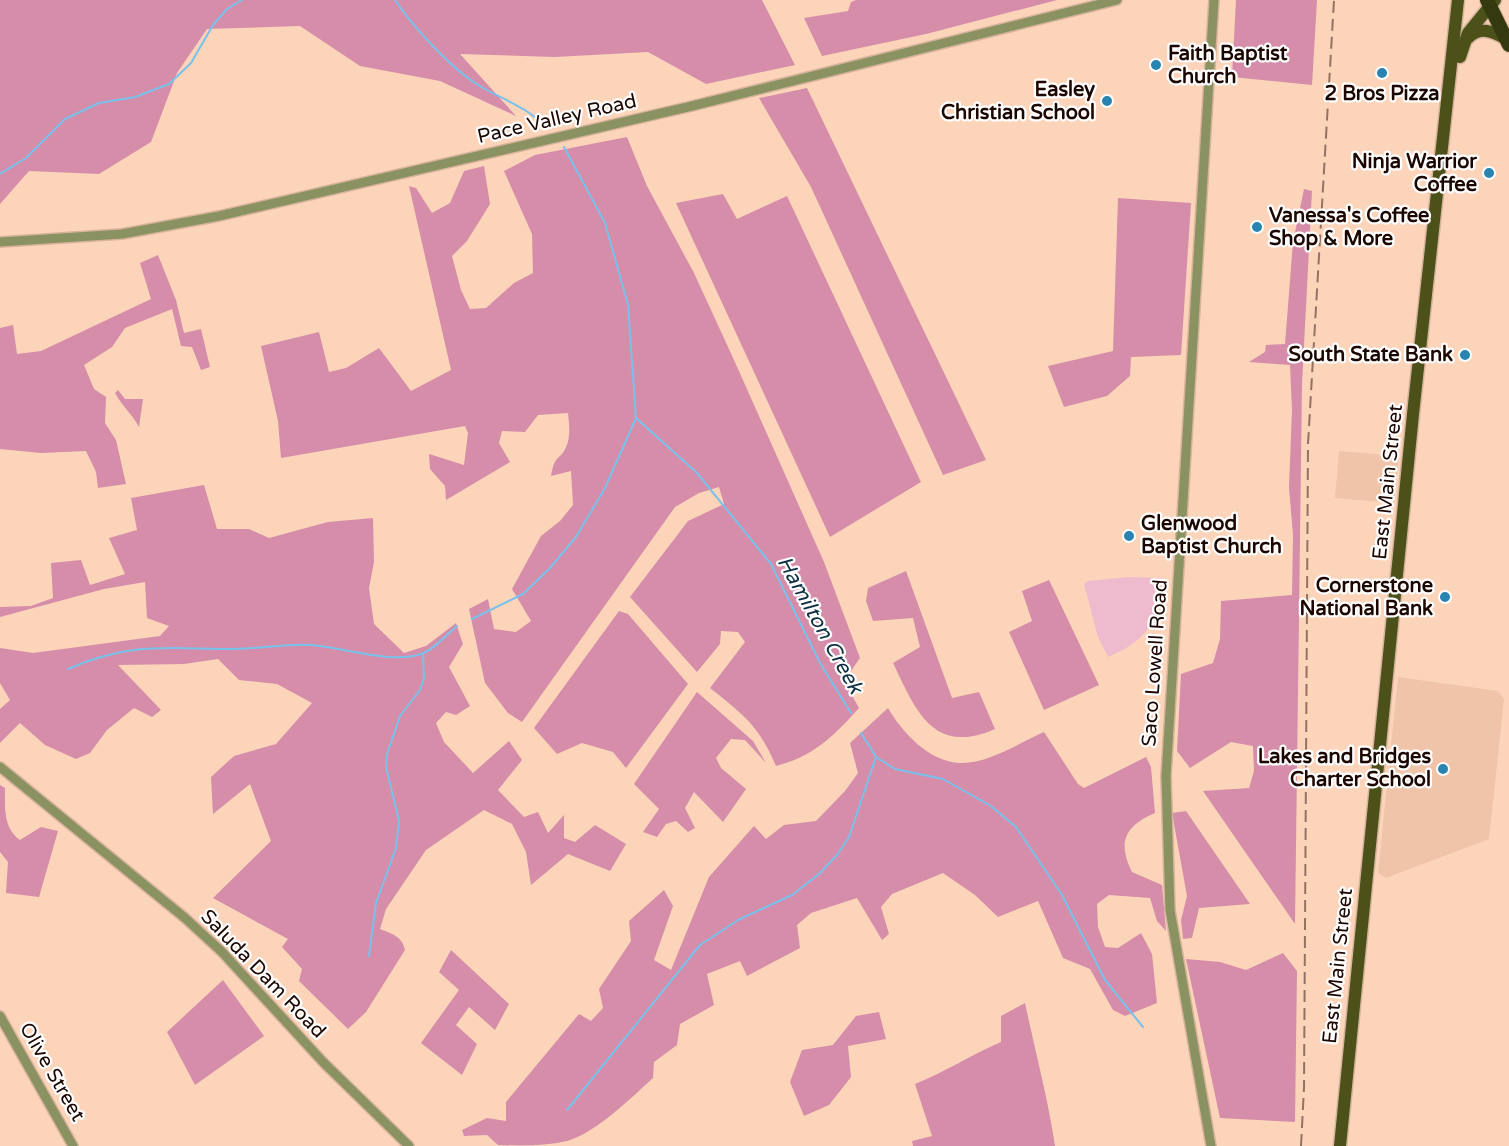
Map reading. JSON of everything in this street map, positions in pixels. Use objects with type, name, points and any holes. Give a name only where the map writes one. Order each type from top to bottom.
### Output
[{"type":"highway","points":[[1490,2],[1507,42]]},
{"type":"main road","name":"East Main Street","points":[[1340,1146],[1413,414],[1449,110],[1458,0]]},
{"type":"main road","name":"East Main Street","points":[[1449,110],[1456,90],[1463,43],[1490,2]]},
{"type":"main road","points":[[1463,43],[1472,33],[1484,30],[1507,42]]},
{"type":"street","name":"Pace Valley Road","points":[[0,242],[122,234],[219,216],[701,104],[1117,0]]},
{"type":"street","name":"Saco Lowell Road","points":[[1211,1146],[1170,910],[1166,776],[1214,0]]},
{"type":"street","name":"Saluda Dam Road","points":[[0,767],[222,951],[323,1062],[409,1146]]},
{"type":"street","name":"Olive Street","points":[[0,1016],[73,1146]]},
{"type":"shaded area","points":[[0,0],[762,0],[795,65],[706,84],[648,52],[555,57],[460,54],[516,116],[440,81],[360,66],[300,26],[207,29],[177,73],[151,142],[99,174],[29,171],[0,204]]},
{"type":"shaded area","points":[[856,0],[1057,0],[926,34],[822,56],[804,18],[848,11],[851,2]]},
{"type":"shaded area","points":[[1236,0],[1317,0],[1312,85],[1232,77]]},
{"type":"shaded area","points":[[807,88],[986,460],[943,475],[811,187],[759,98]]},
{"type":"shaded area","points":[[627,137],[647,186],[694,273],[734,360],[824,562],[860,658],[844,681],[859,708],[841,727],[812,751],[776,766],[757,731],[710,688],[745,642],[738,632],[721,631],[720,644],[697,672],[630,597],[688,521],[724,504],[719,487],[699,493],[675,507],[522,722],[508,713],[485,683],[469,609],[488,599],[494,629],[516,632],[531,621],[512,589],[541,536],[560,521],[573,505],[571,471],[551,476],[556,460],[568,443],[568,413],[538,415],[525,432],[502,431],[499,443],[510,462],[446,500],[445,486],[430,469],[429,454],[464,465],[468,433],[465,426],[281,458],[278,421],[261,346],[319,332],[329,372],[346,368],[379,348],[411,391],[451,370],[409,186],[416,188],[432,213],[450,203],[464,171],[484,166],[490,204],[467,241],[452,256],[461,290],[470,309],[486,308],[514,283],[533,273],[532,234],[504,171],[535,155]]},
{"type":"shaded area","points":[[1304,189],[1312,191],[1302,384],[1295,924],[1203,791],[1249,788],[1254,771],[1253,746],[1231,742],[1190,768],[1177,751],[1181,674],[1213,663],[1220,639],[1221,601],[1292,595],[1293,535],[1289,487],[1292,410],[1290,365],[1249,362],[1265,352],[1266,345],[1285,344],[1293,242]]},
{"type":"shaded area","points":[[723,194],[737,219],[787,196],[921,482],[830,537],[676,203]]},
{"type":"shaded area","points":[[1118,198],[1191,203],[1181,355],[1131,357],[1130,376],[1107,396],[1064,407],[1048,366],[1113,351]]},
{"type":"shaded area","points":[[158,255],[176,300],[184,333],[201,329],[210,367],[201,370],[192,347],[181,346],[172,309],[125,328],[112,347],[84,365],[94,389],[106,397],[105,423],[116,440],[126,484],[98,488],[96,472],[86,451],[41,453],[0,449],[0,328],[13,325],[17,354],[41,351],[151,299],[140,263]]},
{"type":"shaded area","points":[[118,390],[125,399],[143,399],[139,427],[115,393]]},
{"type":"shaded area","points":[[1339,451],[1399,456],[1394,503],[1335,498]]},
{"type":"shaded area","points":[[204,485],[217,529],[249,529],[269,538],[328,522],[373,518],[374,562],[369,588],[374,624],[404,653],[426,646],[456,623],[463,644],[449,667],[470,706],[456,715],[446,712],[436,723],[444,742],[473,773],[509,741],[522,760],[498,790],[524,817],[538,812],[548,833],[564,815],[564,838],[575,842],[595,825],[626,844],[610,871],[568,854],[531,885],[526,852],[512,824],[484,810],[426,850],[386,909],[380,929],[399,939],[405,950],[366,1012],[348,1029],[299,981],[302,969],[282,947],[288,939],[213,898],[271,841],[250,784],[213,814],[211,777],[234,756],[276,744],[312,703],[277,684],[239,680],[218,659],[184,664],[118,665],[161,710],[152,717],[134,708],[107,730],[90,753],[76,759],[45,745],[20,723],[0,743],[0,709],[10,700],[0,683],[0,648],[33,653],[160,636],[169,626],[147,618],[145,582],[104,589],[0,617],[0,607],[31,606],[53,598],[51,563],[81,560],[90,585],[125,574],[109,538],[137,530],[131,498]]},
{"type":"shaded area","points":[[906,571],[952,698],[979,692],[995,729],[974,736],[956,737],[942,733],[929,724],[910,697],[893,663],[920,647],[913,618],[873,621],[866,601],[868,588]]},
{"type":"shaded area","points":[[1129,577],[1162,578],[1158,606],[1155,617],[1142,636],[1108,657],[1098,637],[1084,584],[1088,581]]},
{"type":"shaded area","points":[[1049,580],[1099,685],[1044,710],[1009,632],[1032,621],[1022,591]]},
{"type":"shaded area","points":[[619,611],[628,614],[688,684],[626,768],[613,752],[582,743],[557,754],[534,728]]},
{"type":"shaded area","name":"Lakes and Bridges Charter School","points":[[1398,677],[1498,691],[1504,699],[1489,839],[1386,878],[1378,873]]},
{"type":"shaded area","points":[[697,692],[753,741],[766,763],[745,740],[731,739],[716,758],[721,768],[746,789],[723,822],[694,792],[685,808],[695,828],[688,832],[676,821],[666,824],[657,837],[643,832],[659,809],[634,784]]},
{"type":"shaded area","points":[[888,708],[909,736],[927,751],[949,761],[960,763],[981,760],[1003,752],[1044,732],[1078,784],[1084,788],[1146,757],[1151,767],[1155,813],[1131,829],[1127,836],[1125,852],[1132,872],[1162,885],[1166,931],[1157,921],[1150,898],[1109,895],[1097,904],[1098,927],[1105,947],[1118,948],[1141,933],[1152,954],[1157,1003],[1125,1016],[1113,1010],[1090,969],[1063,958],[1038,901],[998,917],[975,895],[943,873],[892,894],[881,907],[889,934],[882,940],[857,898],[811,913],[797,925],[800,948],[747,976],[740,961],[707,974],[714,1005],[680,1024],[677,1045],[654,1062],[653,1078],[590,1131],[567,1141],[533,1145],[498,1145],[487,1135],[464,1136],[462,1130],[487,1118],[506,1121],[506,1102],[579,1014],[591,1021],[603,1008],[599,989],[631,941],[629,921],[664,890],[673,906],[654,960],[671,970],[709,877],[754,826],[766,839],[784,825],[816,821],[845,791],[858,773],[850,743]]},
{"type":"shaded area","points":[[0,785],[5,788],[5,810],[10,829],[20,840],[41,827],[58,831],[39,897],[6,893],[8,862],[0,852]]},
{"type":"shaded area","points":[[1186,811],[1250,904],[1199,908],[1192,938],[1183,939],[1181,920],[1187,896],[1172,813]]},
{"type":"shaded area","points":[[451,950],[509,1004],[495,1030],[469,1007],[456,1025],[477,1044],[462,1075],[421,1043],[459,990],[439,972]]},
{"type":"shaded area","points":[[1283,953],[1297,971],[1295,1122],[1220,1118],[1186,959],[1220,962],[1246,970]]},
{"type":"shaded area","points":[[223,980],[264,1036],[195,1085],[167,1032]]},
{"type":"shaded area","points":[[1025,1003],[1055,1146],[913,1146],[912,1141],[932,1136],[915,1084],[1001,1042],[1001,1016]]},
{"type":"shaded area","points":[[879,1012],[886,1039],[848,1046],[851,1077],[829,1105],[804,1116],[790,1082],[802,1050],[833,1045],[856,1016]]},
{"type":"waterway","points":[[0,174],[26,158],[65,119],[99,103],[135,97],[169,84],[191,63],[213,25],[227,9],[242,0]]},
{"type":"waterway","name":"Hamilton Creek","points":[[395,0],[422,34],[467,78],[513,103],[544,126]]},
{"type":"waterway","name":"Hamilton Creek","points":[[472,619],[523,594],[550,568],[576,537],[605,488],[636,418],[628,305],[605,223],[564,147]]},
{"type":"waterway","name":"Hamilton Creek","points":[[636,418],[697,473],[771,564],[820,663],[851,713]]},
{"type":"waterway","points":[[68,669],[112,654],[150,648],[234,649],[312,645],[382,656],[409,657],[431,649],[457,626]]},
{"type":"waterway","points":[[369,956],[376,903],[396,848],[399,821],[386,767],[387,754],[400,716],[420,690],[424,678],[423,654]]},
{"type":"waterway","points":[[861,733],[876,757],[895,769],[943,779],[991,806],[1016,827],[1062,895],[1105,980],[1143,1027]]},
{"type":"waterway","name":"Hamilton Creek","points":[[567,1110],[700,945],[738,920],[792,895],[819,874],[837,855],[849,837],[876,757]]},
{"type":"railway","points":[[1301,1146],[1304,1088],[1308,444],[1334,0]]},
{"type":"place","name":"Faith Baptist Church","points":[[1156,65]]},
{"type":"place","name":"2 Bros Pizza","points":[[1382,73]]},
{"type":"place","name":"Easley Christian School","points":[[1107,101]]},
{"type":"place","name":"Ninja Warrior Coffee","points":[[1489,173]]},
{"type":"place","name":"Vanessa's Coffee Shop & More","points":[[1257,227]]},
{"type":"place","name":"South State Bank","points":[[1465,355]]},
{"type":"place","name":"Glenwood Baptist Church","points":[[1129,536]]},
{"type":"place","name":"Cornerstone National Bank","points":[[1445,597]]},
{"type":"place","name":"Lakes and Bridges Charter School","points":[[1443,769]]}]
